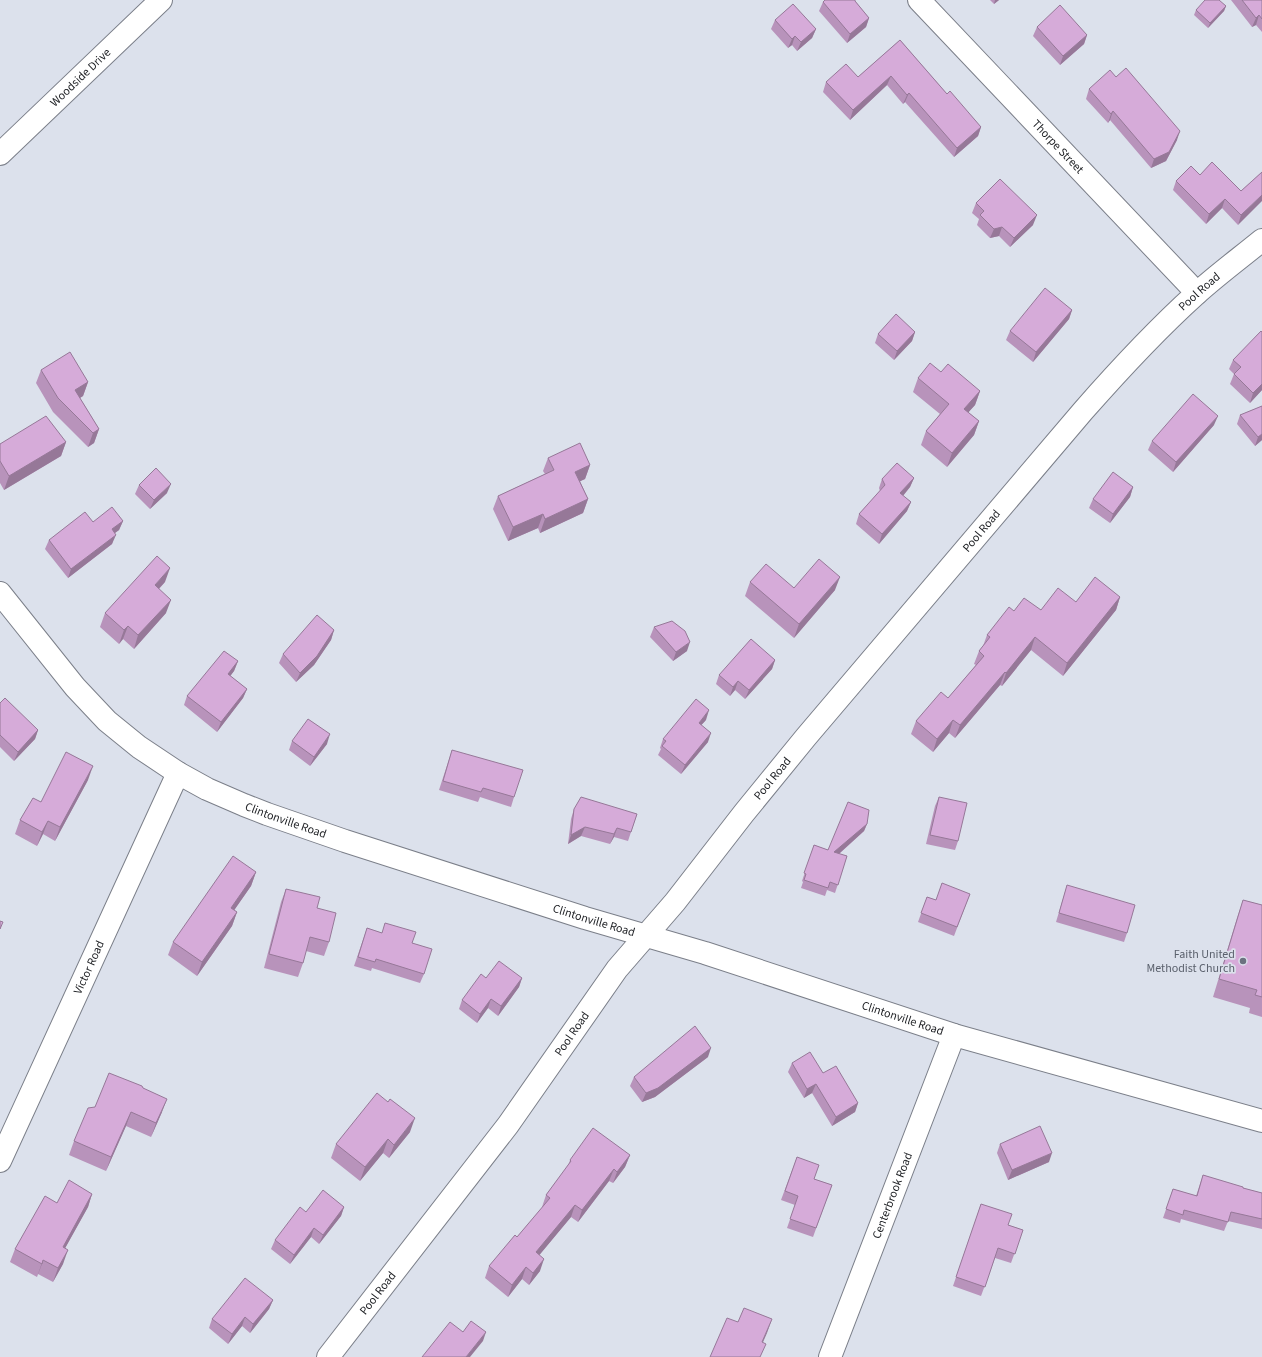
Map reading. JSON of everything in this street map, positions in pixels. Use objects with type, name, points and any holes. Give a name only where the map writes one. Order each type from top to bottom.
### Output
[{"type":"street","name":"Woodside Drive","points":[[0,154],[161,0]]},
{"type":"street","name":"Thorpe Street","points":[[919,0],[1197,293]]},
{"type":"street","name":"Pool Road","points":[[328,1357],[508,1124],[617,969],[675,902],[744,813],[806,737],[1083,411],[1128,361],[1197,293],[1262,240]]},
{"type":"street","name":"Clintonville Road","points":[[0,593],[54,662],[93,707],[125,736],[156,760],[207,789],[267,814],[548,906],[705,953],[954,1035],[1262,1121]]},
{"type":"street","name":"Victor Road","points":[[0,1161],[178,773]]},
{"type":"street","name":"Centerbrook Road","points":[[830,1357],[954,1035]]},
{"type":"building","points":[[825,0],[855,0],[869,18],[850,34],[823,2]]},
{"type":"building","points":[[1205,0],[1219,0],[1226,6],[1210,23],[1196,10]]},
{"type":"building","points":[[1242,0],[1262,0],[1262,19],[1259,15],[1256,18]]},
{"type":"building","points":[[793,4],[816,29],[801,42],[795,36],[792,39],[775,20]]},
{"type":"building","points":[[1060,5],[1087,35],[1063,56],[1037,27]]},
{"type":"building","points":[[900,40],[947,94],[950,91],[981,127],[957,148],[909,93],[907,95],[891,76],[853,110],[826,82],[846,64],[858,77]]},
{"type":"building","points":[[1126,68],[1180,131],[1169,152],[1154,159],[1113,111],[1111,114],[1089,89],[1110,70],[1116,77]]},
{"type":"building","points":[[1212,162],[1241,191],[1262,172],[1262,195],[1241,215],[1225,199],[1209,214],[1176,181],[1191,166],[1200,175]]},
{"type":"building","points":[[1000,179],[1037,215],[1014,238],[1002,227],[994,229],[980,215],[984,211],[976,203]]},
{"type":"building","points":[[1045,288],[1072,310],[1036,352],[1010,331]]},
{"type":"building","points":[[896,314],[915,332],[897,351],[878,334]]},
{"type":"building","points":[[1261,331],[1262,384],[1253,393],[1234,374],[1241,367],[1233,360]]},
{"type":"building","points":[[70,352],[88,382],[75,390],[99,429],[93,433],[58,398],[41,370]]},
{"type":"building","points":[[930,363],[941,372],[948,364],[980,391],[964,409],[979,421],[952,453],[926,431],[949,404],[918,378]]},
{"type":"building","points":[[1193,394],[1218,416],[1176,462],[1152,441]]},
{"type":"building","points":[[1262,406],[1262,434],[1258,437],[1240,415]]},
{"type":"building","points":[[46,416],[66,442],[9,476],[0,461],[0,444]]},
{"type":"building","points":[[580,443],[590,465],[575,472],[588,499],[545,519],[543,514],[513,527],[498,496],[554,470],[548,458]]},
{"type":"building","points":[[897,463],[914,478],[900,493],[911,502],[882,534],[859,514],[885,485],[882,479]]},
{"type":"building","points":[[156,468],[171,484],[154,500],[139,485]]},
{"type":"building","points":[[1113,472],[1133,487],[1113,514],[1093,499]]},
{"type":"building","points":[[112,507],[123,521],[112,529],[116,535],[71,569],[49,540],[85,512],[93,522]]},
{"type":"building","points":[[157,556],[170,568],[155,585],[171,600],[138,635],[128,626],[124,630],[105,613]]},
{"type":"building","points":[[819,559],[840,577],[799,624],[750,582],[766,564],[794,588]]},
{"type":"building","points":[[1095,577],[1120,597],[1067,663],[1035,637],[1006,673],[1005,672],[960,725],[953,720],[937,739],[916,721],[941,692],[948,698],[984,656],[979,651],[990,637],[987,635],[1009,607],[1014,611],[1024,598],[1041,610],[1058,588],[1076,602]]},
{"type":"building","points":[[317,615],[334,630],[317,656],[300,673],[283,654]]},
{"type":"building","points":[[672,621],[685,631],[690,642],[676,652],[654,627]]},
{"type":"building","points":[[751,639],[775,660],[749,690],[738,681],[733,687],[719,675]]},
{"type":"building","points":[[224,651],[238,661],[228,674],[247,689],[221,722],[187,696]]},
{"type":"building","points":[[5,698],[38,730],[18,752],[0,735],[0,703]]},
{"type":"building","points":[[696,699],[709,710],[699,723],[711,733],[685,765],[662,746],[666,741],[663,739]]},
{"type":"building","points":[[308,719],[330,734],[314,757],[292,741]]},
{"type":"building","points":[[452,750],[523,770],[514,797],[483,788],[481,792],[443,781]]},
{"type":"building","points":[[66,752],[93,766],[60,827],[48,821],[42,832],[20,820],[33,798],[41,802]]},
{"type":"building","points":[[581,797],[637,814],[631,832],[617,828],[614,834],[585,827],[571,835],[574,809]]},
{"type":"building","points":[[939,797],[967,803],[958,841],[930,835]]},
{"type":"building","points":[[848,802],[869,810],[867,824],[834,852],[847,856],[838,885],[830,882],[828,888],[804,880],[806,874],[804,873],[814,845],[828,850]]},
{"type":"building","points":[[233,856],[256,872],[231,908],[237,912],[202,962],[173,942]]},
{"type":"building","points":[[942,883],[970,894],[957,927],[921,913],[927,897],[936,900]]},
{"type":"building","points":[[1067,885],[1135,905],[1127,933],[1059,913]]},
{"type":"building","points":[[286,889],[320,897],[317,908],[336,913],[329,942],[310,937],[303,963],[269,954]]},
{"type":"building","name":"Faith United Methodist Church","points":[[1243,900],[1262,905],[1262,997],[1255,995],[1257,990],[1219,979]]},
{"type":"building","points":[[0,921],[3,922],[0,929]]},
{"type":"building","points":[[385,923],[416,932],[412,943],[432,949],[424,974],[376,959],[375,962],[358,957],[367,928],[382,933]]},
{"type":"building","points":[[499,961],[522,978],[501,1006],[491,999],[480,1014],[462,1000],[481,974],[486,978]]},
{"type":"building","points":[[695,1026],[711,1048],[658,1088],[646,1093],[634,1077]]},
{"type":"building","points":[[810,1052],[823,1073],[836,1066],[858,1103],[836,1117],[816,1084],[807,1089],[792,1063]]},
{"type":"building","points":[[109,1073],[142,1086],[143,1088],[167,1099],[156,1123],[131,1112],[111,1157],[74,1141],[88,1108],[95,1107]]},
{"type":"building","points":[[377,1093],[388,1102],[390,1099],[415,1118],[394,1145],[388,1139],[365,1167],[336,1144]]},
{"type":"building","points":[[1040,1126],[1052,1153],[1012,1170],[1000,1144]]},
{"type":"building","points":[[593,1128],[630,1155],[617,1172],[614,1169],[582,1210],[575,1205],[536,1252],[544,1259],[533,1273],[526,1267],[512,1285],[489,1266],[515,1235],[517,1237],[550,1198],[546,1195]]},
{"type":"building","points":[[797,1157],[819,1165],[814,1179],[832,1185],[816,1228],[790,1219],[798,1196],[785,1191]]},
{"type":"building","points":[[1203,1175],[1262,1193],[1262,1219],[1231,1212],[1228,1222],[1184,1210],[1183,1215],[1166,1209],[1173,1189],[1197,1196]]},
{"type":"building","points":[[69,1180],[92,1194],[63,1247],[68,1250],[58,1268],[43,1260],[42,1264],[15,1249],[45,1196],[57,1203]]},
{"type":"building","points":[[323,1190],[344,1207],[323,1235],[314,1228],[294,1255],[275,1240],[300,1207],[306,1212]]},
{"type":"building","points":[[981,1204],[1012,1214],[1008,1225],[1023,1230],[1015,1254],[998,1248],[985,1287],[956,1277]]},
{"type":"building","points":[[245,1278],[273,1300],[253,1324],[245,1317],[232,1334],[212,1319]]},
{"type":"building","points":[[744,1308],[772,1319],[762,1342],[766,1344],[760,1357],[710,1357],[727,1318],[738,1322]]},
{"type":"building","points":[[471,1321],[486,1332],[466,1357],[422,1357],[450,1322],[463,1332]]},
{"type":"place","name":"Faith United Methodist Church","points":[[1243,961]]}]
